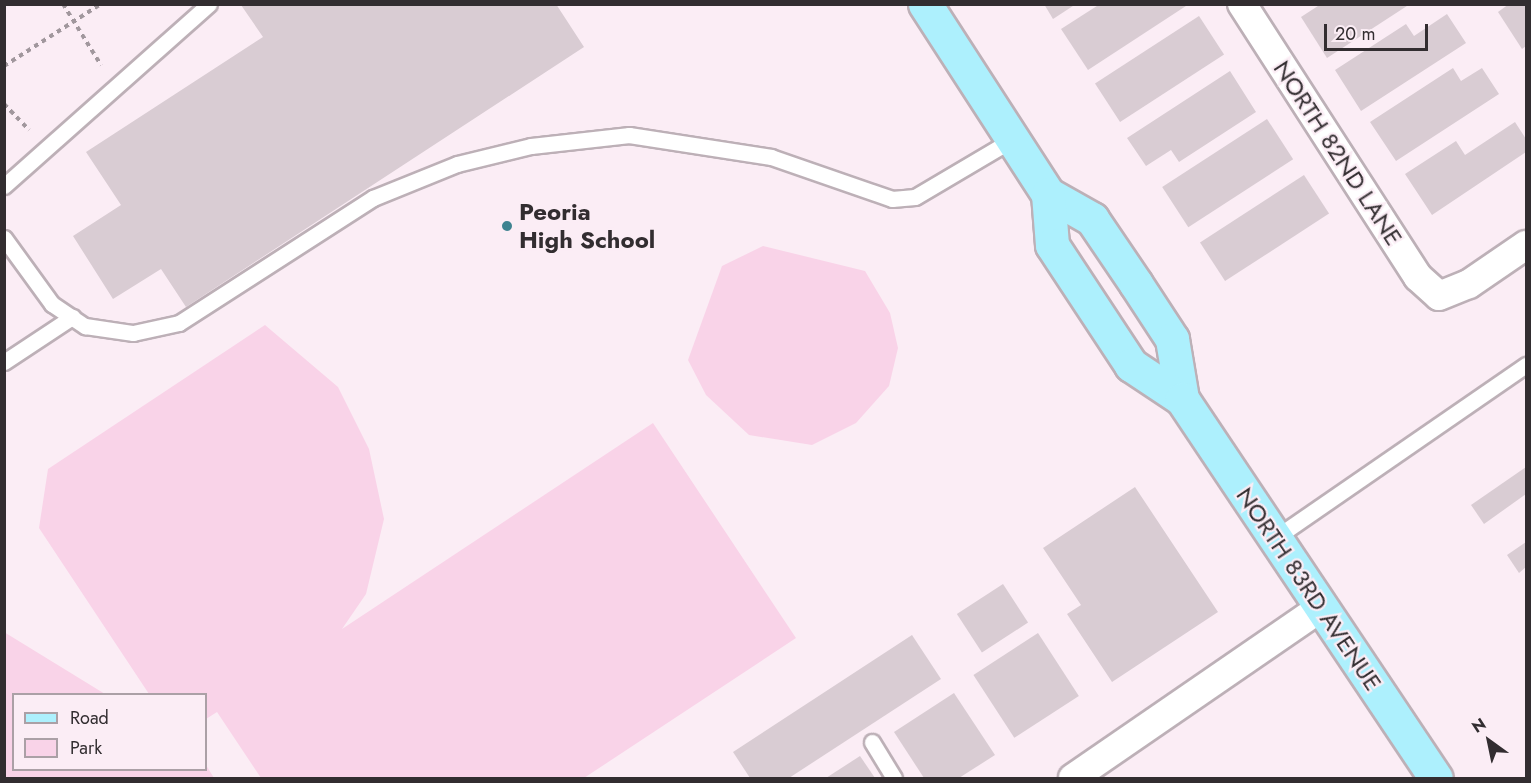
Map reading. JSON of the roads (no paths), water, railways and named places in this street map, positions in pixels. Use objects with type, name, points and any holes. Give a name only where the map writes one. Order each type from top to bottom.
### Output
[{"type":"main road","name":"NORTH 83RD AVENUE","points":[[925,4],[1048,194],[1092,219],[1172,339],[1182,399]]},
{"type":"main road","name":"NORTH 83RD AVENUE","points":[[1048,194],[1052,245],[1131,365],[1182,399],[1437,778]]},
{"type":"street","name":"NORTH 82ND LANE","points":[[1242,4],[1418,277],[1439,296],[1469,284],[1527,245]]},
{"type":"street","points":[[1073,778],[1322,608]]},
{"type":"lane","points":[[4,186],[48,150],[209,4]]},
{"type":"lane","points":[[4,238],[52,304],[85,326],[133,333],[179,323],[373,198],[457,164],[531,146],[629,135],[771,157],[892,199],[915,197],[1013,139]]},
{"type":"lane","points":[[4,362],[72,317]]},
{"type":"lane","points":[[1275,538],[1527,365]]},
{"type":"lane","points":[[872,742],[894,778]]},
{"type":"place","name":"Peoria High School","points":[[507,226]]}]
